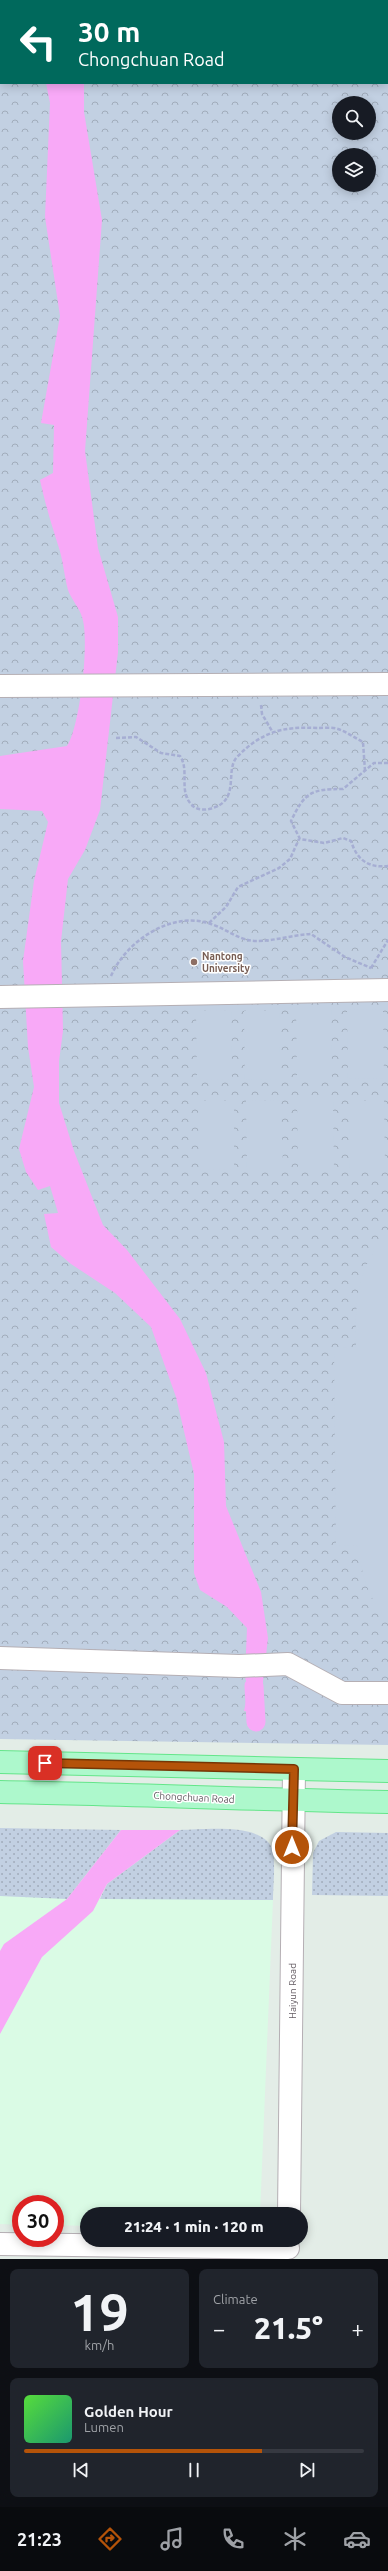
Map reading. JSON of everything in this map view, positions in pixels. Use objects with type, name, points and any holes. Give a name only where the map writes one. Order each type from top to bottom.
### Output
[{"type":"main road","points":[[0,1762],[388,1771]]},
{"type":"main road","name":"Chongchuan Road","points":[[0,1792],[388,1802]]},
{"type":"street","points":[[0,686],[75,687],[258,684],[388,684]]},
{"type":"street","points":[[0,997],[22,998],[103,994],[379,990]]},
{"type":"street","points":[[0,1658],[239,1666],[271,1666],[288,1664],[342,1693],[388,1693]]},
{"type":"street","name":"Haiyun Road","points":[[289,2207],[292,1800],[294,1769]]},
{"type":"street","points":[[0,2244],[288,2249]]},
{"type":"path","points":[[258,684],[262,714],[272,731]]},
{"type":"path","points":[[116,738],[136,737],[161,753],[180,756],[185,763],[186,793],[192,805],[202,810],[214,808],[225,799],[232,789],[232,774],[236,759],[256,740],[272,731],[300,727],[338,729],[363,742],[365,771]]},
{"type":"path","points":[[300,839],[291,821],[301,800],[320,789],[343,789],[374,763],[388,763]]},
{"type":"path","points":[[300,839],[324,843],[343,838],[350,841],[355,854],[366,864],[388,866]]},
{"type":"path","points":[[209,923],[226,907],[238,887],[279,868],[290,858],[300,839]]},
{"type":"path","points":[[103,994],[115,967],[153,930],[176,922],[209,923],[237,938],[256,941],[290,935],[311,934],[345,957],[371,968],[379,990]]},
{"type":"path","points":[[371,968],[388,940]]},
{"type":"shaded area","points":[[46,84],[84,84],[84,112],[102,220],[85,451],[98,548],[118,617],[118,652],[100,810],[85,850],[68,879],[61,941],[63,1031],[59,1061],[59,1103],[74,1151],[103,1225],[127,1250],[180,1319],[206,1373],[224,1442],[226,1506],[261,1592],[268,1638],[262,1690],[256,1712],[244,1711],[248,1692],[245,1676],[247,1628],[227,1607],[200,1590],[194,1573],[194,1474],[176,1397],[151,1327],[115,1293],[71,1264],[51,1247],[44,1214],[58,1213],[50,1186],[38,1190],[26,1172],[19,1149],[34,1087],[28,1047],[23,961],[34,881],[48,822],[42,811],[0,809],[0,756],[67,746],[72,736],[80,703],[85,644],[82,617],[68,590],[61,556],[40,480],[53,473],[54,425],[41,423],[60,316],[45,217],[50,103]]},
{"type":"shaded area","points":[[121,1830],[180,1830],[107,1884],[93,1911],[42,1957],[0,2034],[0,1951],[4,1944],[67,1899]]},
{"type":"shaded area","points":[[0,1896],[273,1900],[260,2207],[80,2207],[80,2226],[64,2225],[64,2195],[12,2195],[12,2225],[0,2224]]},
{"type":"green space","name":"Nantong University","points":[[0,84],[388,84],[388,1745],[0,1739]]},
{"type":"green space","points":[[296,1008],[331,1008],[332,1077],[297,1077]]},
{"type":"green space","points":[[383,1009],[384,1078],[348,1079],[347,1010]]},
{"type":"green space","points":[[231,1010],[232,1079],[197,1080],[196,1011]]},
{"type":"green space","points":[[244,1011],[279,1011],[280,1079],[245,1080]]},
{"type":"green space","points":[[281,1100],[283,1169],[247,1169],[246,1101]]},
{"type":"green space","points":[[297,1100],[333,1100],[334,1169],[298,1169]]},
{"type":"green space","points":[[198,1101],[234,1101],[234,1169],[199,1170]]},
{"type":"green space","points":[[349,1101],[384,1101],[385,1170],[350,1170]]},
{"type":"green space","points":[[388,1231],[388,1287],[385,1297],[388,1298],[388,1622],[375,1603],[367,1586],[361,1567],[357,1545],[336,1546],[334,1348],[356,1347],[356,1314],[360,1286],[369,1259]]},
{"type":"green space","points":[[0,1828],[121,1830],[67,1899],[0,1896]]},
{"type":"green space","points":[[230,1829],[256,1834],[266,1840],[272,1848],[273,1853],[273,1900],[100,1899],[107,1884],[180,1830]]},
{"type":"green space","points":[[336,1832],[388,1833],[388,1896],[312,1895],[313,1853],[319,1841]]},
{"type":"waterway","points":[[254,1686],[256,1722]]},
{"type":"place","name":"Nantong University","points":[[194,962]]},
{"type":"route","points":[[45,1763],[164,1765],[243,1769],[294,1769],[292,1800],[292,1847]]}]
